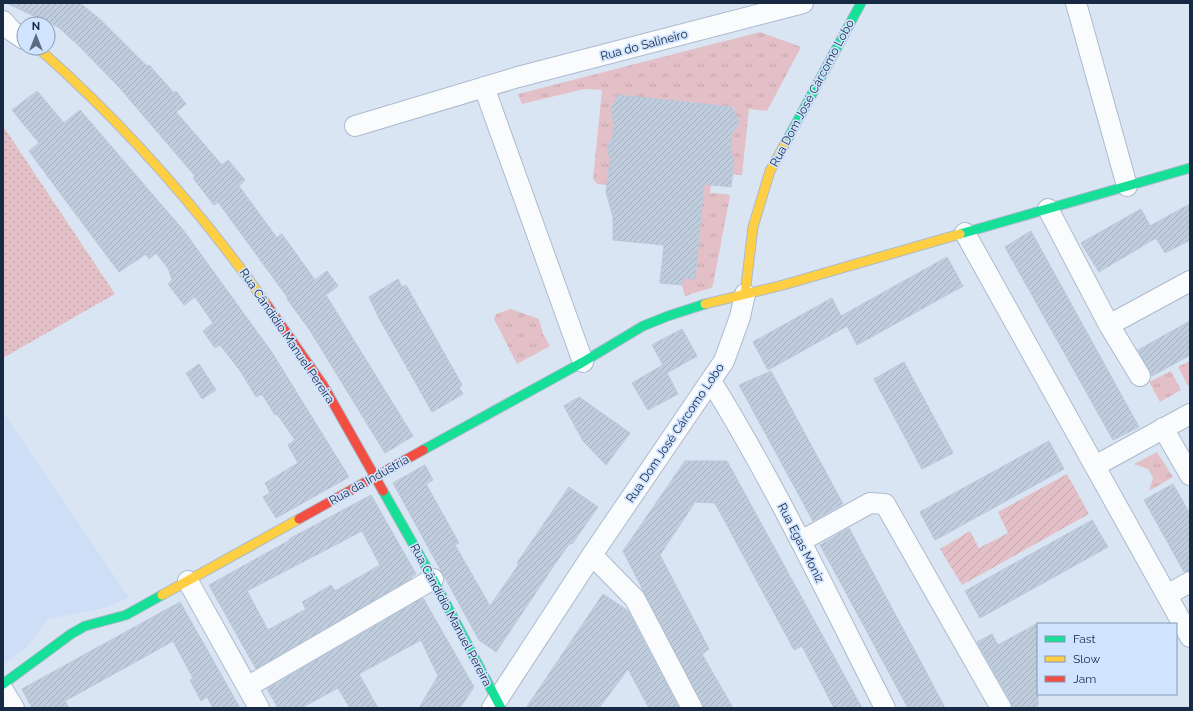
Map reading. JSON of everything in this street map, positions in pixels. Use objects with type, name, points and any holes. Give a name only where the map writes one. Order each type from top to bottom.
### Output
[{"type":"street","name":"Rua do Salineiro","points":[[355,126],[484,87],[803,3]]},
{"type":"street","name":"Rua Dom José Cárcomo Lobo","points":[[497,705],[592,555],[724,361],[733,341],[740,317],[745,294],[753,227],[770,171],[861,3]]},
{"type":"street","points":[[1076,3],[1128,186]]},
{"type":"street","points":[[3,21],[16,34]]},
{"type":"street","name":"Rua Cândidio Manuel Pereira","points":[[47,56],[73,79],[128,134],[231,254],[323,385],[433,579],[497,705]]},
{"type":"street","points":[[484,87],[583,362]]},
{"type":"street","name":"Rua da Indústria","points":[[3,684],[70,634],[85,626],[126,615],[583,362],[650,323],[666,316],[745,294],[783,286],[1190,168]]},
{"type":"street","points":[[1048,209],[1109,326],[1140,376]]},
{"type":"street","points":[[965,233],[1190,637]]},
{"type":"street","points":[[1109,326],[1190,280]]},
{"type":"street","name":"Rua Egas Moniz","points":[[711,381],[740,429],[801,541],[885,708]]},
{"type":"street","points":[[1095,466],[1190,414]]},
{"type":"street","points":[[1163,428],[1190,475]]},
{"type":"street","points":[[801,541],[870,503],[885,504],[1001,708]]},
{"type":"street","points":[[592,555],[635,599],[692,708]]},
{"type":"street","points":[[247,687],[433,579]]},
{"type":"street","points":[[188,581],[259,708]]},
{"type":"street","points":[[1167,595],[1190,582]]},
{"type":"street","points":[[3,690],[14,708]]},
{"type":"shaded area","points":[[3,412],[129,598],[101,609],[48,619],[26,648],[3,665]]},
{"type":"green space","points":[[760,32],[801,47],[767,111],[749,109],[742,175],[728,174],[734,162],[733,154],[730,154],[734,107],[617,95],[616,104],[613,103],[611,109],[612,115],[615,116],[612,141],[608,143],[607,151],[611,154],[630,187],[597,184],[593,179],[602,90],[584,89],[522,104],[518,94]]},
{"type":"green space","points":[[3,126],[115,294],[3,358]]},
{"type":"green space","points":[[704,184],[711,185],[710,193],[727,194],[730,196],[713,285],[711,288],[685,296],[682,285],[683,278],[695,279]]},
{"type":"green space","points":[[511,309],[539,319],[543,334],[550,346],[517,364],[494,319],[496,314]]},
{"type":"green space","points":[[1190,361],[1190,385],[1188,386],[1178,367]]},
{"type":"green space","points":[[1171,371],[1181,390],[1160,402],[1149,382]]},
{"type":"green space","points":[[1157,452],[1173,477],[1149,491],[1153,478],[1148,469],[1134,464]]},
{"type":"green space","points":[[1067,474],[1089,514],[962,585],[940,549],[970,531],[979,548],[1008,533],[998,512]]},
{"type":"building","points":[[6,3],[80,3],[102,21],[147,66],[149,65],[174,93],[176,91],[186,104],[176,112],[222,165],[228,160],[245,180],[239,186],[277,238],[282,234],[315,280],[327,271],[338,286],[326,295],[413,436],[385,453],[309,329],[218,202],[214,205],[193,178],[195,176],[118,86],[78,45],[56,26],[56,16],[34,16]]},
{"type":"building","points":[[37,91],[64,123],[80,110],[184,231],[271,351],[349,477],[276,518],[263,497],[270,493],[265,483],[298,463],[288,445],[295,440],[277,414],[275,415],[262,394],[256,397],[241,372],[220,345],[215,348],[203,331],[213,323],[195,297],[184,305],[168,284],[172,280],[168,268],[156,253],[149,259],[146,254],[119,272],[54,185],[29,151],[39,143],[12,110]]},
{"type":"building","points":[[618,95],[732,107],[738,119],[738,125],[732,132],[730,149],[734,160],[731,187],[704,184],[695,279],[683,278],[682,285],[660,283],[664,245],[613,240],[613,217],[606,192],[610,159],[607,147],[612,137],[614,124],[611,109]]},
{"type":"building","points":[[1190,204],[1190,240],[1165,253],[1156,238],[1099,272],[1081,243],[1141,209],[1150,226]]},
{"type":"building","points":[[1031,231],[1139,427],[1113,440],[1005,247]]},
{"type":"building","points":[[947,257],[963,286],[857,345],[847,326],[768,370],[753,342],[832,298],[841,316]]},
{"type":"building","points":[[398,279],[402,287],[406,285],[462,385],[459,387],[463,394],[432,412],[379,318],[369,297]]},
{"type":"building","points":[[1190,321],[1190,355],[1152,376],[1138,350]]},
{"type":"building","points":[[682,329],[697,356],[667,373],[678,394],[648,410],[632,383],[663,365],[652,345]]},
{"type":"building","points":[[904,362],[953,453],[922,469],[874,379]]},
{"type":"building","points":[[199,364],[216,390],[202,399],[186,373]]},
{"type":"building","points":[[771,371],[843,504],[813,521],[739,385]]},
{"type":"building","points":[[579,397],[630,433],[606,465],[583,441],[564,406]]},
{"type":"building","points":[[1049,441],[1064,469],[935,540],[920,512]]},
{"type":"building","points":[[685,461],[727,461],[862,708],[834,708],[802,646],[794,650],[715,503],[695,502],[660,555],[709,649],[702,654],[733,708],[703,708],[623,551]]},
{"type":"building","points":[[425,465],[433,480],[426,484],[459,543],[455,545],[490,606],[519,564],[517,563],[569,487],[598,507],[572,544],[570,543],[557,561],[496,652],[479,640],[393,483]]},
{"type":"building","points":[[1173,484],[1190,514],[1190,571],[1184,572],[1144,500]]},
{"type":"building","points":[[371,495],[416,574],[411,577],[412,578],[256,669],[209,585],[290,540],[289,539]],"holes":[[[362,531],[380,565],[335,591],[331,585],[302,602],[306,609],[268,630],[247,591]]]},
{"type":"building","points":[[1092,520],[1108,547],[980,618],[965,591]]},
{"type":"building","points":[[849,528],[945,708],[908,708],[820,545]]},
{"type":"building","points":[[603,594],[628,611],[679,708],[649,708],[628,669],[599,708],[526,708]]},
{"type":"building","points":[[423,598],[474,687],[460,708],[419,708],[438,676],[421,640],[359,674],[378,708],[350,708],[338,688],[301,708],[278,708],[267,689]]},
{"type":"building","points":[[180,602],[240,708],[213,708],[207,697],[201,701],[190,680],[193,678],[173,641],[65,701],[69,708],[32,708],[22,689]]},
{"type":"building","points":[[1037,624],[1038,708],[1012,708],[1011,702],[977,642],[992,634],[998,645]]},
{"type":"traffic: fast","points":[[785,144],[861,3]]},
{"type":"traffic: fast","points":[[960,234],[1190,168]]},
{"type":"traffic: fast","points":[[423,450],[583,362],[643,326],[705,304]]},
{"type":"traffic: fast","points":[[383,491],[433,579],[501,708]]},
{"type":"traffic: fast","points":[[3,684],[71,634],[85,626],[126,615],[162,595]]},
{"type":"traffic: slow","points":[[47,56],[101,107],[160,170],[188,202],[242,270],[267,305]]},
{"type":"traffic: slow","points":[[745,294],[753,227],[770,171],[785,144]]},
{"type":"traffic: slow","points":[[705,304],[783,285],[960,234]]},
{"type":"traffic: slow","points":[[162,595],[299,519]]},
{"type":"traffic: jam","points":[[267,305],[323,385],[383,491]]},
{"type":"traffic: jam","points":[[299,519],[423,450]]}]
